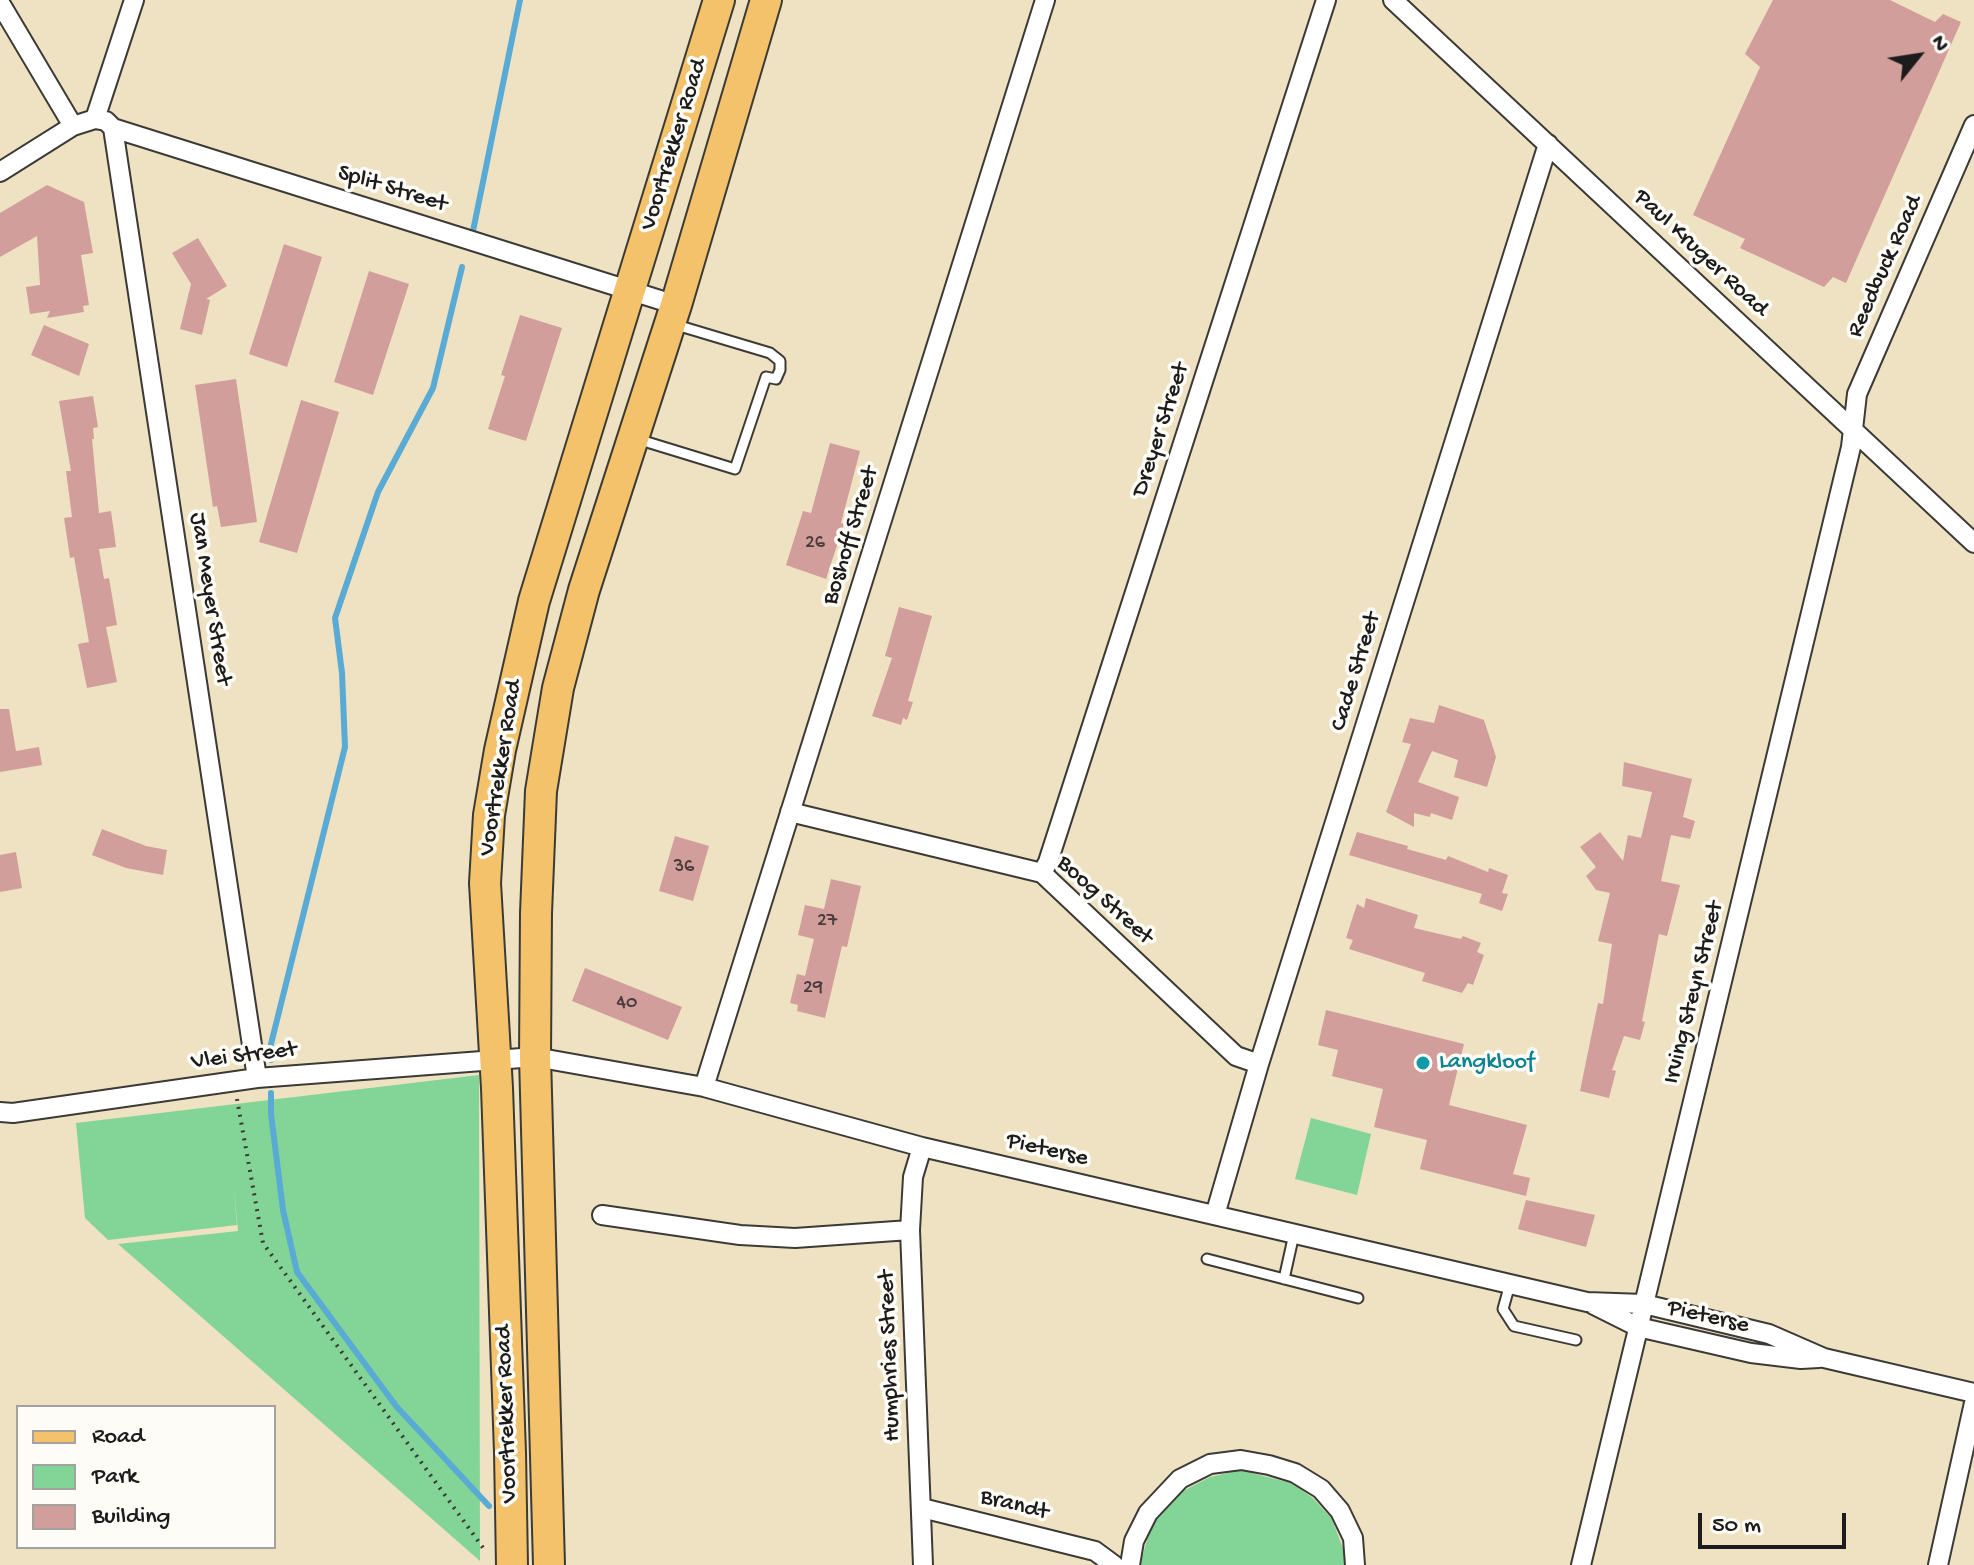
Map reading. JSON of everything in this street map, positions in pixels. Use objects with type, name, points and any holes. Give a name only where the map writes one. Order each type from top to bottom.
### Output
[{"type":"main road","name":"Voortrekker Road","points":[[503,1564],[510,1452],[485,883],[489,815],[534,601],[719,0]]},
{"type":"main road","name":"Voortrekker Road","points":[[549,1565],[535,1057],[541,791],[558,688],[584,590],[673,314],[766,0]]},
{"type":"street","points":[[0,172],[73,126],[95,119],[134,0]]},
{"type":"street","name":"Boshoff Street","points":[[704,1087],[1045,0]]},
{"type":"street","name":"Dreyer Street","points":[[1042,873],[1326,0]]},
{"type":"street","name":"Paul Kruger Road","points":[[1393,0],[1974,543]]},
{"type":"street","points":[[0,3],[73,126]]},
{"type":"street","name":"Split Street","points":[[95,119],[106,121],[113,128],[631,291],[673,314]]},
{"type":"street","name":"Reedbuck Road","points":[[1855,432],[1857,394],[1974,125]]},
{"type":"street","name":"Jan Meyer Street","points":[[113,128],[257,1078]]},
{"type":"street","name":"Cade Street","points":[[1215,1215],[1259,1064],[1548,144]]},
{"type":"street","name":"Irving Steyn Street","points":[[1581,1565],[1855,432]]},
{"type":"street","name":"Boog Street","points":[[790,812],[1042,873],[1236,1056],[1259,1064]]},
{"type":"street","name":"Pieterse","points":[[495,1058],[535,1057],[704,1087],[922,1147],[1587,1302],[1644,1304],[1769,1334],[1824,1358],[1974,1393]]},
{"type":"street","name":"Vlei Street","points":[[0,1112],[13,1113],[257,1078],[495,1058]]},
{"type":"street","name":"Humphries Street","points":[[922,1147],[913,1177],[910,1230],[923,1565]]},
{"type":"street","points":[[602,1215],[740,1235],[795,1238],[910,1230]]},
{"type":"street","name":"Pieterse","points":[[1587,1302],[1638,1327],[1751,1353],[1801,1359],[1824,1358]]},
{"type":"street","points":[[1938,1565],[1974,1403]]},
{"type":"street","points":[[1130,1565],[1134,1541],[1148,1513],[1180,1479],[1210,1464],[1241,1460],[1295,1473],[1321,1489],[1340,1511],[1353,1538],[1355,1565]]},
{"type":"street","name":"Brandt","points":[[922,1508],[1095,1551],[1114,1565]]},
{"type":"street","name":"Brandt","points":[[1095,1551],[1134,1541]]},
{"type":"lane","points":[[633,437],[735,469],[766,377],[778,377],[780,361],[770,353],[673,314]]},
{"type":"lane","points":[[1284,1279],[1294,1234]]},
{"type":"lane","points":[[1207,1259],[1358,1298]]},
{"type":"lane","points":[[1510,1284],[1503,1309],[1514,1326],[1576,1340]]},
{"type":"path","points":[[234,1081],[263,1243],[503,1564]]},
{"type":"green space","points":[[479,1075],[480,1561],[118,1244],[238,1231],[234,1188],[237,1225],[108,1240],[85,1218],[76,1123]]},
{"type":"green space","points":[[1311,1118],[1371,1134],[1357,1195],[1295,1179]]},
{"type":"green space","points":[[1241,1470],[1294,1484],[1313,1498],[1332,1519],[1345,1554],[1345,1565],[1140,1565],[1151,1526],[1181,1492],[1210,1477]]},
{"type":"building","points":[[1773,0],[1890,0],[1935,22],[1943,14],[1961,22],[1846,283],[1833,277],[1824,287],[1740,248],[1745,239],[1693,215],[1760,67],[1745,54]]},
{"type":"building","points":[[47,185],[84,202],[93,253],[81,255],[89,305],[83,306],[84,312],[47,318],[50,311],[30,314],[26,287],[40,285],[37,236],[0,257],[0,213]]},
{"type":"building","points":[[198,238],[227,286],[206,299],[210,300],[202,335],[180,329],[191,284],[172,253]]},
{"type":"building","points":[[284,244],[322,257],[287,367],[249,354]]},
{"type":"building","points":[[369,271],[409,284],[373,395],[334,382]]},
{"type":"building","points":[[520,315],[562,328],[526,441],[488,429]]},
{"type":"building","points":[[44,325],[89,344],[79,376],[31,355]]},
{"type":"building","points":[[236,379],[257,522],[221,527],[217,506],[213,507],[195,385]]},
{"type":"building","points":[[93,396],[98,427],[93,428],[92,439],[99,513],[111,511],[116,547],[99,549],[104,579],[109,578],[117,625],[106,627],[117,682],[87,688],[78,644],[89,642],[64,518],[72,517],[66,471],[71,471],[59,401]]},
{"type":"building","points":[[301,400],[339,412],[297,553],[259,542]]},
{"type":"building","points":[[830,443],[860,451],[841,523],[844,524],[826,579],[786,565],[803,511],[811,513]]},
{"type":"building","points":[[899,607],[932,616],[908,701],[913,702],[907,720],[903,718],[901,725],[872,716],[892,658],[885,656]]},
{"type":"building","points":[[1439,705],[1484,720],[1496,757],[1487,787],[1454,777],[1458,760],[1432,751],[1418,782],[1459,797],[1452,820],[1431,813],[1430,817],[1414,813],[1414,827],[1386,812],[1411,744],[1402,742],[1410,718],[1434,723]]},
{"type":"building","points":[[0,709],[9,709],[16,751],[39,747],[42,765],[0,772]]},
{"type":"building","points":[[1624,762],[1692,779],[1683,817],[1695,821],[1690,839],[1671,835],[1661,881],[1680,885],[1667,936],[1659,934],[1640,1040],[1624,1036],[1612,1070],[1616,1071],[1609,1098],[1580,1091],[1598,1003],[1603,1004],[1612,944],[1598,941],[1610,893],[1596,890],[1586,876],[1596,867],[1580,847],[1600,832],[1623,861],[1628,835],[1641,838],[1652,792],[1622,786]]},
{"type":"building","points":[[102,829],[146,846],[167,850],[163,875],[126,868],[92,855]]},
{"type":"building","points":[[1357,832],[1408,846],[1407,849],[1446,860],[1448,856],[1488,872],[1489,868],[1508,875],[1502,893],[1508,894],[1502,911],[1479,903],[1482,894],[1349,855]]},
{"type":"building","points":[[675,836],[709,846],[693,901],[659,891]]},
{"type":"building","points":[[16,852],[22,888],[0,892],[0,855]]},
{"type":"building","points":[[831,879],[861,886],[847,947],[842,946],[825,1018],[797,1011],[798,1005],[790,1003],[797,974],[805,976],[814,939],[798,935],[805,905],[824,909]]},
{"type":"building","points":[[1366,898],[1418,915],[1414,928],[1461,939],[1463,936],[1481,943],[1477,952],[1484,955],[1473,985],[1468,983],[1462,993],[1422,981],[1425,973],[1349,949],[1353,940],[1346,938],[1357,904],[1364,908]]},
{"type":"building","points":[[585,968],[682,1007],[668,1040],[572,1001]]},
{"type":"building","points":[[1326,1010],[1464,1044],[1449,1105],[1527,1125],[1513,1174],[1530,1178],[1526,1196],[1420,1169],[1427,1140],[1374,1127],[1383,1089],[1332,1076],[1338,1050],[1318,1045]]},
{"type":"building","points":[[1526,1200],[1595,1215],[1586,1247],[1518,1229]]},
{"type":"waterway","points":[[473,231],[520,0]]},
{"type":"waterway","points":[[271,1060],[271,1044],[345,747],[342,673],[335,618],[378,492],[433,388],[462,267]]},
{"type":"waterway","points":[[271,1093],[283,1210],[297,1272],[396,1406],[489,1506]]},
{"type":"place","name":"Langkloof","points":[[1423,1063]]}]
